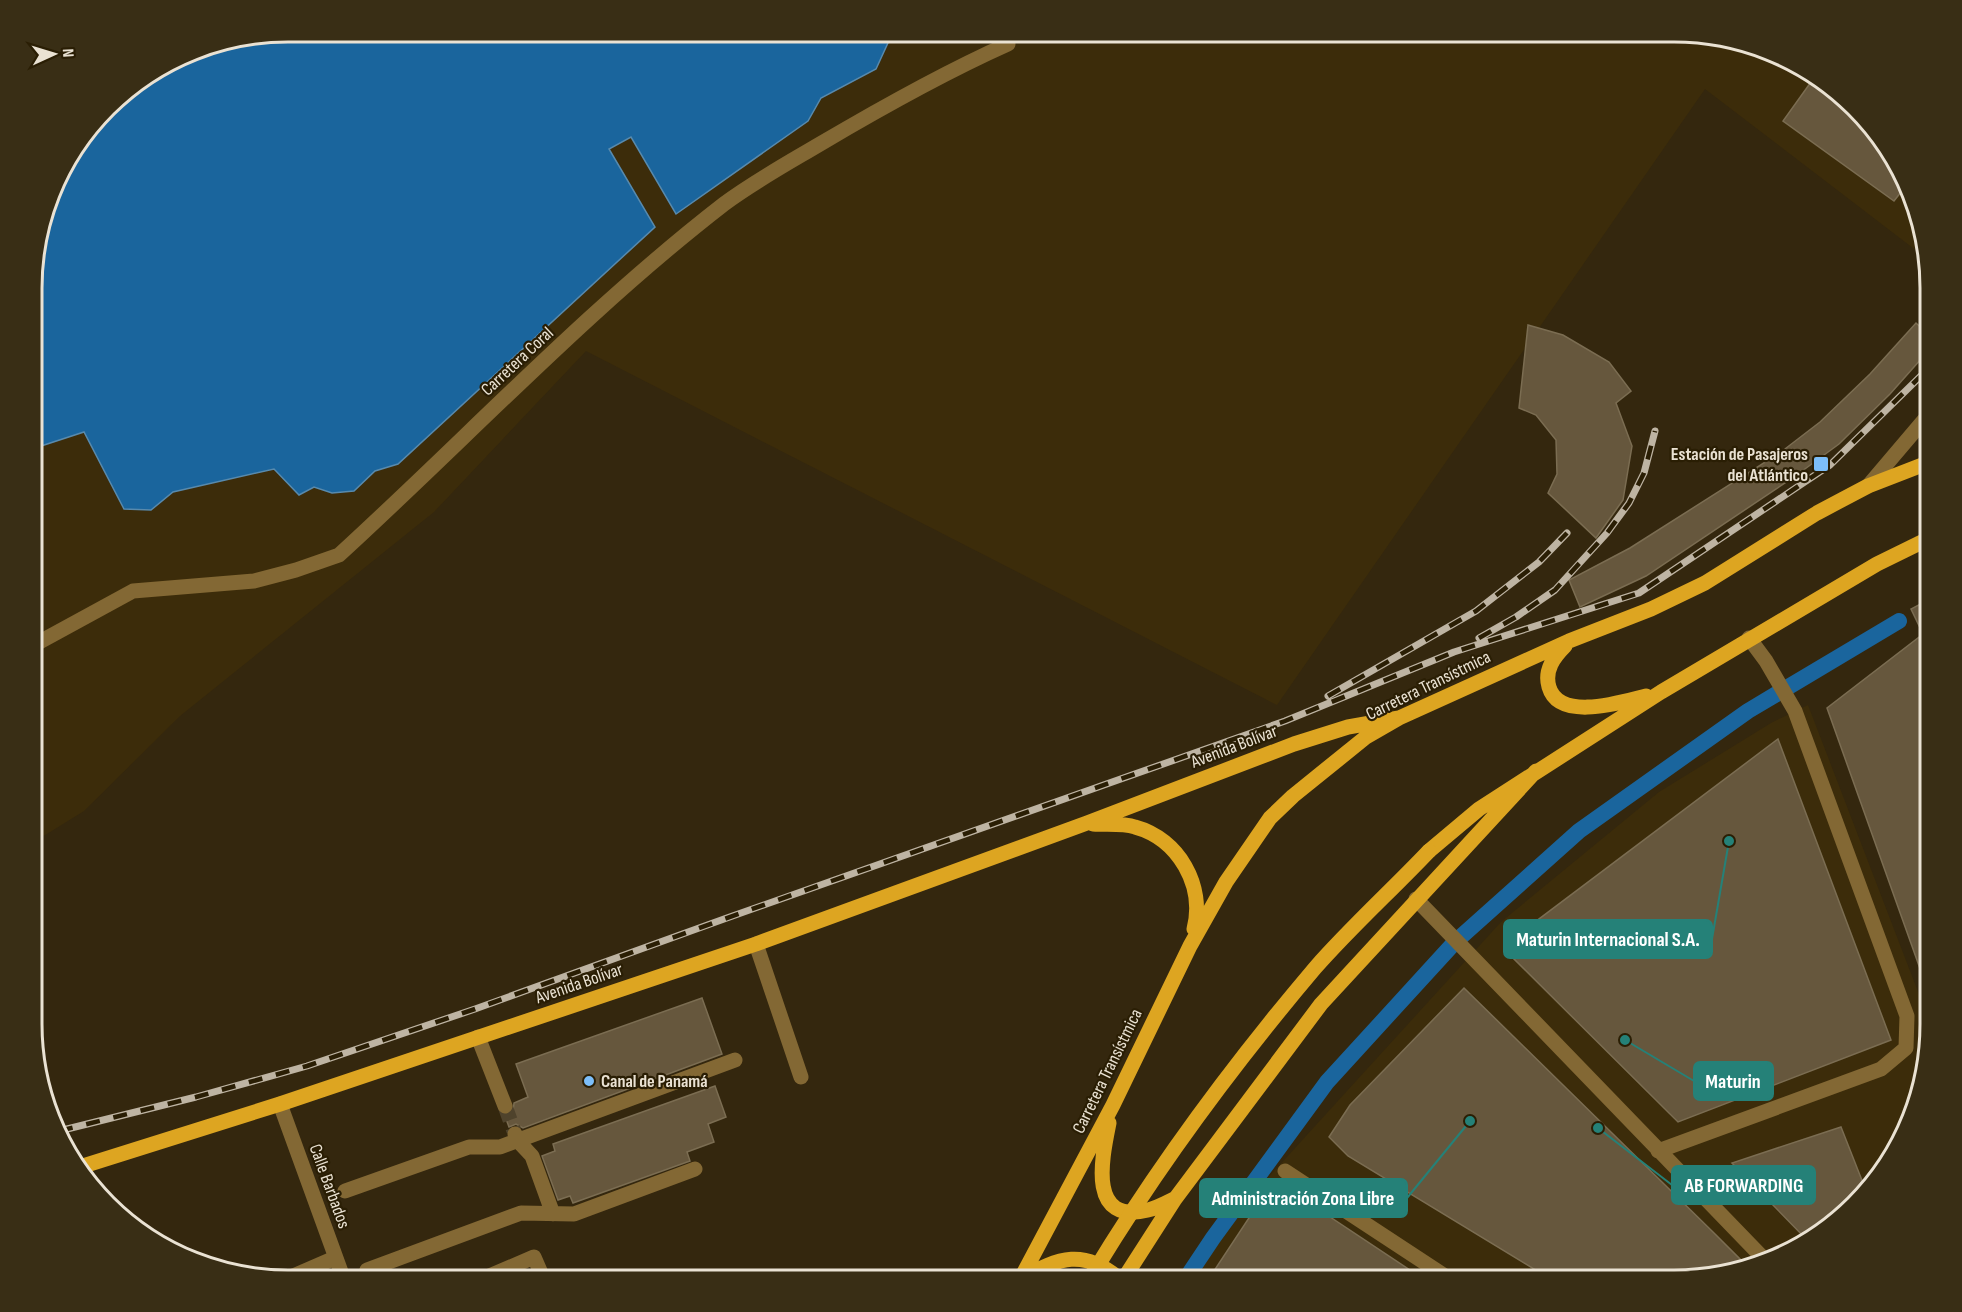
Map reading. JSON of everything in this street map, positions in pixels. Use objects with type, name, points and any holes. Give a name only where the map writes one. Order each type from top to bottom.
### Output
[{"type":"main road","name":"Carretera Transístmica","points":[[1025,1270],[1113,1105],[1190,946],[1227,882],[1270,818],[1315,777],[1366,737],[1399,718],[1569,641],[1651,609],[1705,583],[1817,513],[1868,486],[1920,466]]},
{"type":"main road","points":[[1095,1270],[1156,1175],[1220,1088],[1316,967],[1429,851],[1479,809],[1661,692],[1877,564],[1920,543]]},
{"type":"main road","points":[[1569,641],[1553,660],[1549,672],[1548,685],[1558,700],[1571,706],[1591,707],[1661,692]]},
{"type":"main road","name":"Avenida Bolívar","points":[[86,1165],[280,1104],[756,944],[1087,824],[1294,744],[1348,727],[1399,718]]},
{"type":"main road","points":[[1129,1270],[1175,1199],[1321,1004],[1536,771]]},
{"type":"main road","name":"Avenida Bolívar","points":[[1087,824],[1134,826],[1158,836],[1186,864],[1195,887],[1197,915],[1190,946]]},
{"type":"main road","points":[[1113,1105],[1101,1160],[1102,1184],[1109,1202],[1119,1210],[1133,1213],[1150,1210],[1175,1199]]},
{"type":"main road","points":[[1036,1270],[1046,1264],[1065,1259],[1082,1259],[1107,1270]]},
{"type":"street","name":"Carretera Coral","points":[[42,641],[133,591],[254,581],[339,555],[646,268],[726,203],[786,163],[866,117],[955,68],[1008,44]]},
{"type":"street","points":[[1868,486],[1920,426]]},
{"type":"street","points":[[1658,1151],[1881,1069],[1906,1048],[1907,1016],[1795,711],[1766,661],[1749,638]]},
{"type":"street","points":[[1416,899],[1759,1254]]},
{"type":"street","points":[[756,944],[801,1077]]},
{"type":"street","points":[[478,1037],[505,1106]]},
{"type":"street","points":[[345,1191],[469,1147],[500,1147],[516,1136],[735,1060]]},
{"type":"street","name":"Calle Barbados","points":[[280,1104],[340,1270]]},
{"type":"street","points":[[516,1136],[532,1156],[553,1214]]},
{"type":"street","points":[[367,1270],[521,1213],[574,1214],[695,1169]]},
{"type":"street","points":[[1285,1171],[1436,1270]]},
{"type":"street","points":[[503,1270],[534,1257],[540,1270]]},
{"type":"street","points":[[307,1270],[335,1258]]},
{"type":"shaded area","points":[[888,42],[1674,42],[1706,44],[1738,50],[1783,67],[1811,83],[1848,114],[1879,151],[1895,179],[1912,224],[1917,251],[1705,89],[1277,705],[586,351],[434,512],[180,716],[84,811],[42,837],[42,445],[84,432],[151,510],[173,492],[274,469],[299,494],[314,487],[332,493],[354,491],[375,471],[398,464],[655,227],[609,149],[631,137],[676,214],[807,121],[821,98],[876,69]]},
{"type":"shaded area","points":[[1808,705],[1920,997],[1918,1056],[1907,1103],[1895,1133],[1879,1161],[1848,1198],[1811,1229],[1783,1245],[1738,1262],[1706,1268],[1674,1270],[1198,1270],[1234,1215],[1501,922],[1659,792],[1771,723]]},
{"type":"water","points":[[288,42],[888,42],[876,69],[821,98],[808,121],[676,214],[631,137],[609,149],[655,227],[398,464],[375,471],[354,491],[332,493],[314,487],[299,495],[274,469],[173,492],[151,510],[124,509],[84,432],[42,446],[42,288],[44,256],[50,224],[67,179],[93,138],[114,114],[138,93],[179,67],[224,50],[256,44]]},
{"type":"building","points":[[1811,83],[1848,114],[1869,138],[1879,151],[1900,193],[1894,201],[1783,121]]},
{"type":"building","points":[[1916,323],[1920,327],[1920,360],[1890,394],[1839,444],[1794,477],[1646,576],[1580,607],[1569,580],[1630,548],[1781,452],[1820,422],[1870,374]]},
{"type":"building","points":[[1528,325],[1563,335],[1609,362],[1631,391],[1616,403],[1632,446],[1623,500],[1596,538],[1548,493],[1557,474],[1556,440],[1536,415],[1519,408]]},
{"type":"building","points":[[1920,604],[1920,628],[1911,609]]},
{"type":"building","points":[[1920,636],[1920,969],[1827,708]]},
{"type":"building","points":[[1778,739],[1891,1040],[1678,1122],[1511,956],[1507,943]]},
{"type":"building","points":[[1464,988],[1742,1261],[1706,1268],[1674,1270],[1536,1270],[1348,1156],[1329,1137],[1350,1105]]},
{"type":"building","name":"Canal de Panamá","points":[[702,998],[722,1054],[523,1128],[516,1124],[509,1127],[505,1116],[513,1112],[514,1103],[528,1097],[516,1064]]},
{"type":"building","name":"Canal de Panamá","points":[[715,1086],[726,1117],[708,1124],[714,1142],[687,1152],[690,1161],[573,1203],[570,1196],[558,1200],[542,1156],[555,1151],[553,1144]]},
{"type":"building","points":[[1841,1127],[1863,1182],[1836,1209],[1802,1234],[1732,1163]]},
{"type":"building","points":[[1270,1186],[1296,1203],[1300,1197],[1410,1270],[1215,1270]]},
{"type":"waterway","points":[[1192,1270],[1327,1082],[1455,942],[1579,831],[1748,711],[1899,621]]},
{"type":"tunnel","points":[[505,1106],[514,1131]]},
{"type":"railway","points":[[66,1129],[196,1097],[307,1066],[475,1009],[1285,721],[1454,652],[1639,593],[1830,465],[1920,377]]},
{"type":"railway","points":[[1479,638],[1516,617],[1555,590],[1607,533],[1629,503],[1644,473],[1655,431]]},
{"type":"railway","points":[[1328,696],[1476,611],[1539,562],[1567,533]]},
{"type":"place","name":"Estación de Pasajeros del Atlántico","points":[[1821,464]]},
{"type":"place","name":"Maturin Internacional S.A.","points":[[1729,841]]},
{"type":"place","name":"Maturin","points":[[1625,1040]]},
{"type":"place","name":"Canal de Panamá","points":[[589,1081]]},
{"type":"place","name":"Administración Zona Libre","points":[[1470,1121]]},
{"type":"place","name":"AB FORWARDING","points":[[1598,1128]]}]
